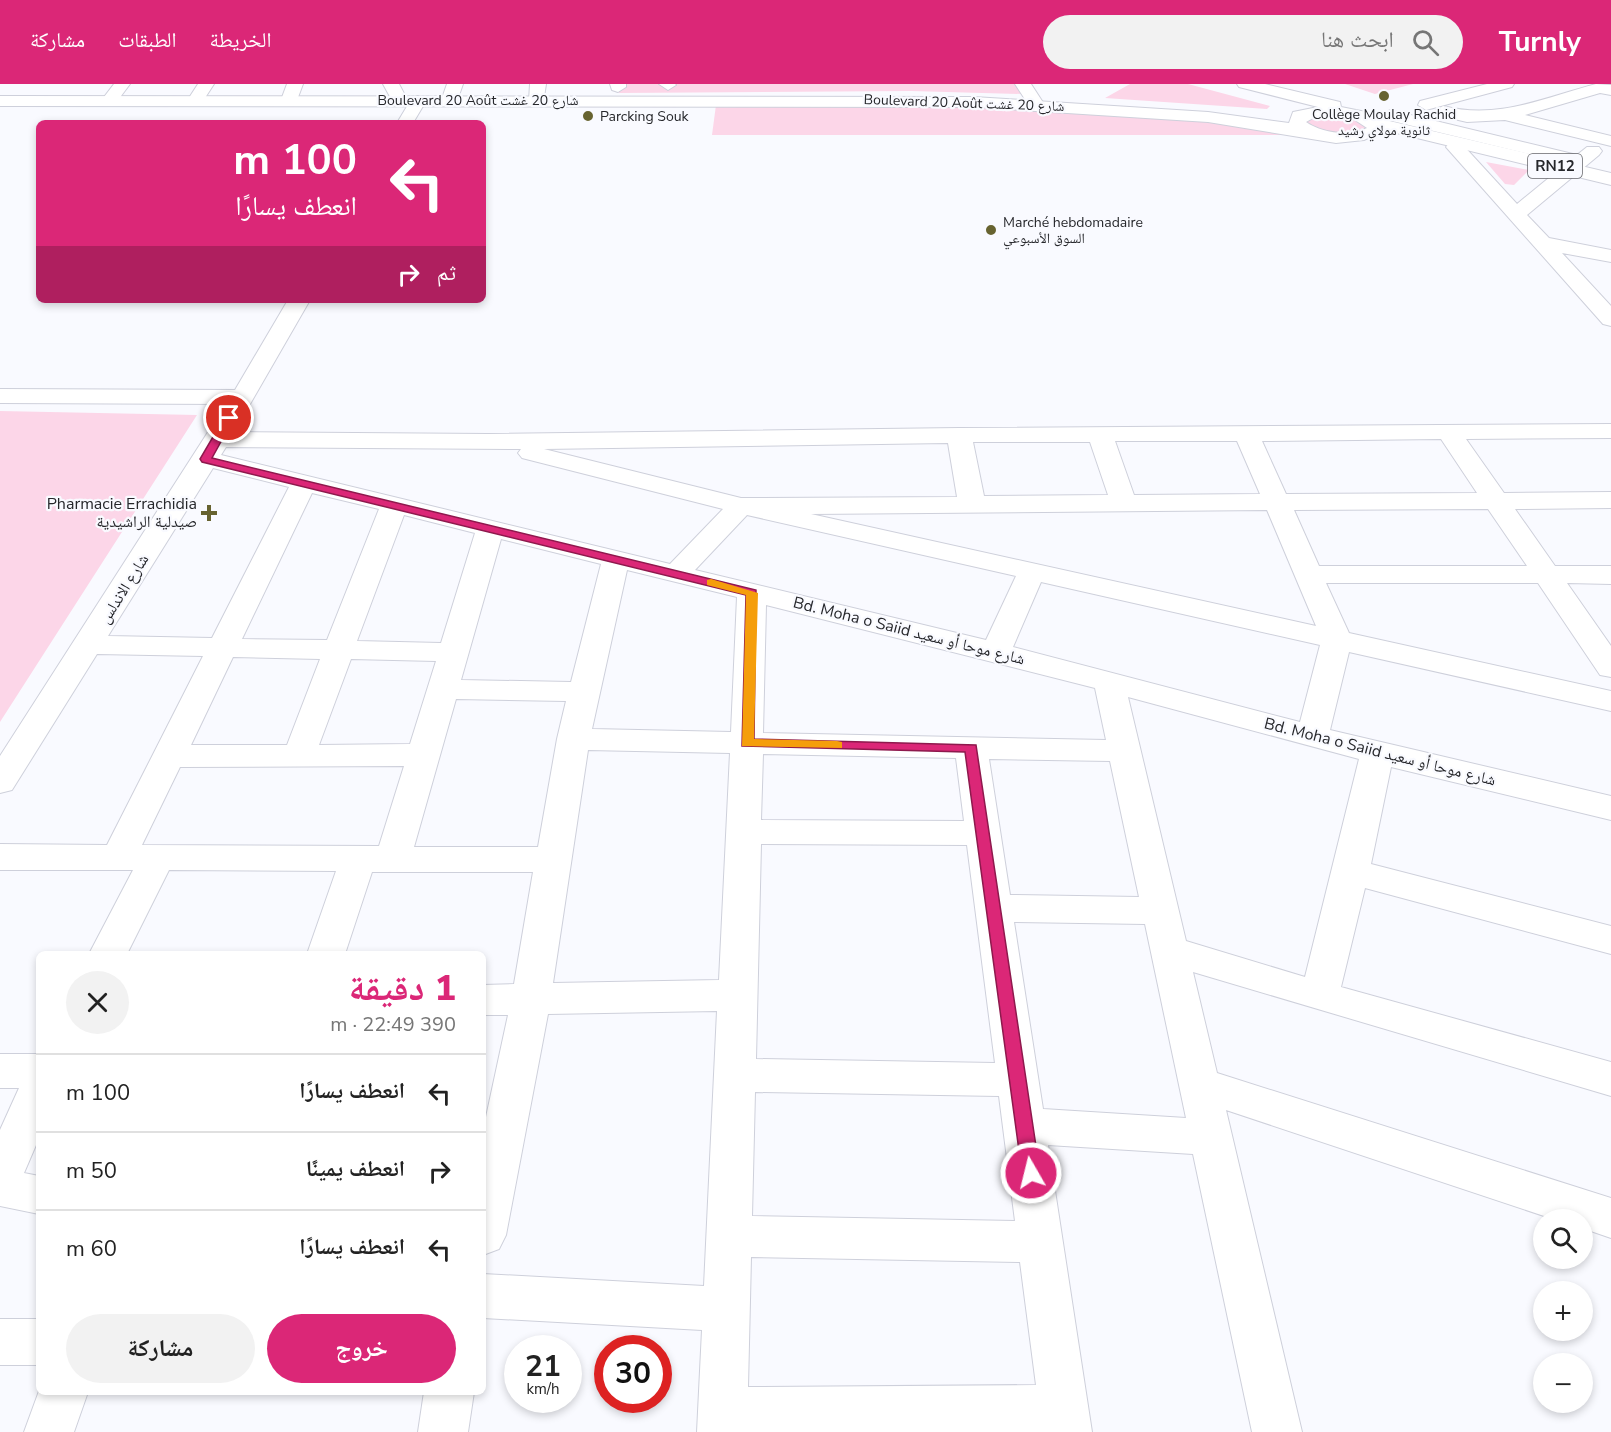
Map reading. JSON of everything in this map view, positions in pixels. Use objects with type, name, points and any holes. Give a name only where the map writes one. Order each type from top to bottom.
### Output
[{"type":"street","points":[[109,101],[122,84]]},
{"type":"street","points":[[195,101],[206,84]]},
{"type":"street","points":[[289,100],[295,84]]},
{"type":"street","points":[[391,84],[400,101]]},
{"type":"street","points":[[449,101],[455,84]]},
{"type":"street","points":[[1023,84],[1036,104]]},
{"type":"street","name":"RN12","points":[[1245,84],[1321,102],[1375,124],[1455,147],[1574,165],[1611,178]]},
{"type":"street","points":[[1375,124],[1424,106],[1506,84]]},
{"type":"street","points":[[1424,106],[1467,117],[1505,115],[1599,88],[1611,90]]},
{"type":"street","name":"RN12","points":[[1272,90],[1307,114]]},
{"type":"street","name":"Boulevard 20 Août شارع 20 غشت","points":[[0,101],[449,101],[538,92],[1036,104],[1208,117]]},
{"type":"street","points":[[407,120],[418,101]]},
{"type":"street","points":[[1208,117],[1307,114]]},
{"type":"street","name":"RN12","points":[[1353,114],[1307,114],[1297,119],[1300,126],[1314,132],[1340,137],[1375,124],[1498,153]]},
{"type":"street","points":[[1505,115],[1610,139]]},
{"type":"street","points":[[1208,117],[1314,132]]},
{"type":"street","points":[[1375,124],[1574,165]]},
{"type":"street","points":[[1516,215],[1574,165],[1610,139]]},
{"type":"street","points":[[1455,147],[1610,316]]},
{"type":"street","points":[[1542,243],[1611,256]]},
{"type":"street","name":"شارع الاندلس","points":[[0,782],[212,449],[297,303]]},
{"type":"street","points":[[0,396],[241,397]]},
{"type":"street","points":[[212,449],[488,442],[959,435],[1450,434],[1611,431]]},
{"type":"street","points":[[1450,434],[1547,575],[1607,655]]},
{"type":"street","points":[[959,435],[972,504]]},
{"type":"street","points":[[1100,435],[1124,503]]},
{"type":"street","points":[[1247,435],[1337,639],[1312,736]]},
{"type":"street","points":[[664,486],[679,439]]},
{"type":"street","points":[[488,442],[741,506],[1611,701]]},
{"type":"street","name":"Bd. Moha o Saiid شارع موحا أو سعيد","points":[[212,449],[304,483],[996,652],[1377,753],[1611,808]]},
{"type":"street","points":[[119,857],[304,483]]},
{"type":"street","points":[[676,574],[741,506],[1611,500]]},
{"type":"street","points":[[299,755],[394,505]]},
{"type":"street","points":[[328,951],[376,858],[423,755],[490,529]]},
{"type":"street","points":[[486,1220],[531,999],[573,739],[616,560]]},
{"type":"street","points":[[996,652],[1032,571]]},
{"type":"street","points":[[1309,574],[1611,575]]},
{"type":"street","points":[[752,593],[722,1421],[1066,1421],[971,748]]},
{"type":"street","points":[[88,645],[453,652]]},
{"type":"street","points":[[1109,681],[1277,1432]]},
{"type":"street","points":[[442,689],[584,692]]},
{"type":"street","points":[[573,739],[1124,751]]},
{"type":"street","points":[[1319,996],[1351,872],[1377,753]]},
{"type":"street","points":[[169,756],[423,755]]},
{"type":"street","points":[[743,832],[983,833]]},
{"type":"street","points":[[0,857],[553,860]]},
{"type":"street","points":[[110,951],[158,857]]},
{"type":"street","points":[[1351,872],[1611,940]]},
{"type":"street","points":[[994,908],[1160,911]]},
{"type":"street","points":[[1168,950],[1319,996],[1611,1079]]},
{"type":"street","points":[[486,1000],[738,995]]},
{"type":"street","points":[[0,1071],[36,1071]]},
{"type":"street","points":[[735,1075],[1018,1080]]},
{"type":"street","points":[[1199,1084],[1611,1218]]},
{"type":"street","points":[[36,1097],[3,1173],[4,1184],[12,1191],[36,1195]]},
{"type":"street","points":[[1024,1126],[1210,1137]]},
{"type":"street","points":[[729,1236],[1041,1242]]},
{"type":"street","points":[[486,1296],[727,1309]]},
{"type":"street","points":[[0,1342],[36,1342]]},
{"type":"street","points":[[49,1432],[62,1395]]},
{"type":"street","points":[[443,1432],[448,1395]]},
{"type":"shaded area","points":[[619,84],[1016,84],[1022,94],[911,91],[619,93]]},
{"type":"shaded area","points":[[1130,84],[1188,84],[1270,106],[1267,109],[1105,98]]},
{"type":"shaded area","points":[[1345,84],[1413,84],[1375,94]]},
{"type":"shaded area","points":[[716,105],[1010,108],[1204,120],[1289,135],[712,135]]},
{"type":"shaded area","points":[[1318,115],[1352,117],[1367,125],[1359,131],[1344,134],[1328,132],[1306,124],[1306,121]]},
{"type":"shaded area","points":[[1486,162],[1529,170],[1514,185],[1505,184]]},
{"type":"shaded area","points":[[0,411],[197,415],[0,722]]},
{"type":"slow traffic","points":[[711,583],[752,593],[747,743],[837,745]]},
{"type":"place","name":"Collège Moulay Rachid ثانوية مولاي رشيد","points":[[1384,96]]},
{"type":"place","name":"Parcking Souk","points":[[588,116]]},
{"type":"place","name":"Marché hebdomadaire السوق الأسبوعي","points":[[991,230]]},
{"type":"place","name":"Pharmacie Errachidia صيدلية الراشيدية","points":[[209,513]]},
{"type":"route","points":[[229,418],[206,459],[752,593],[747,743],[971,748],[1031,1173]]}]
